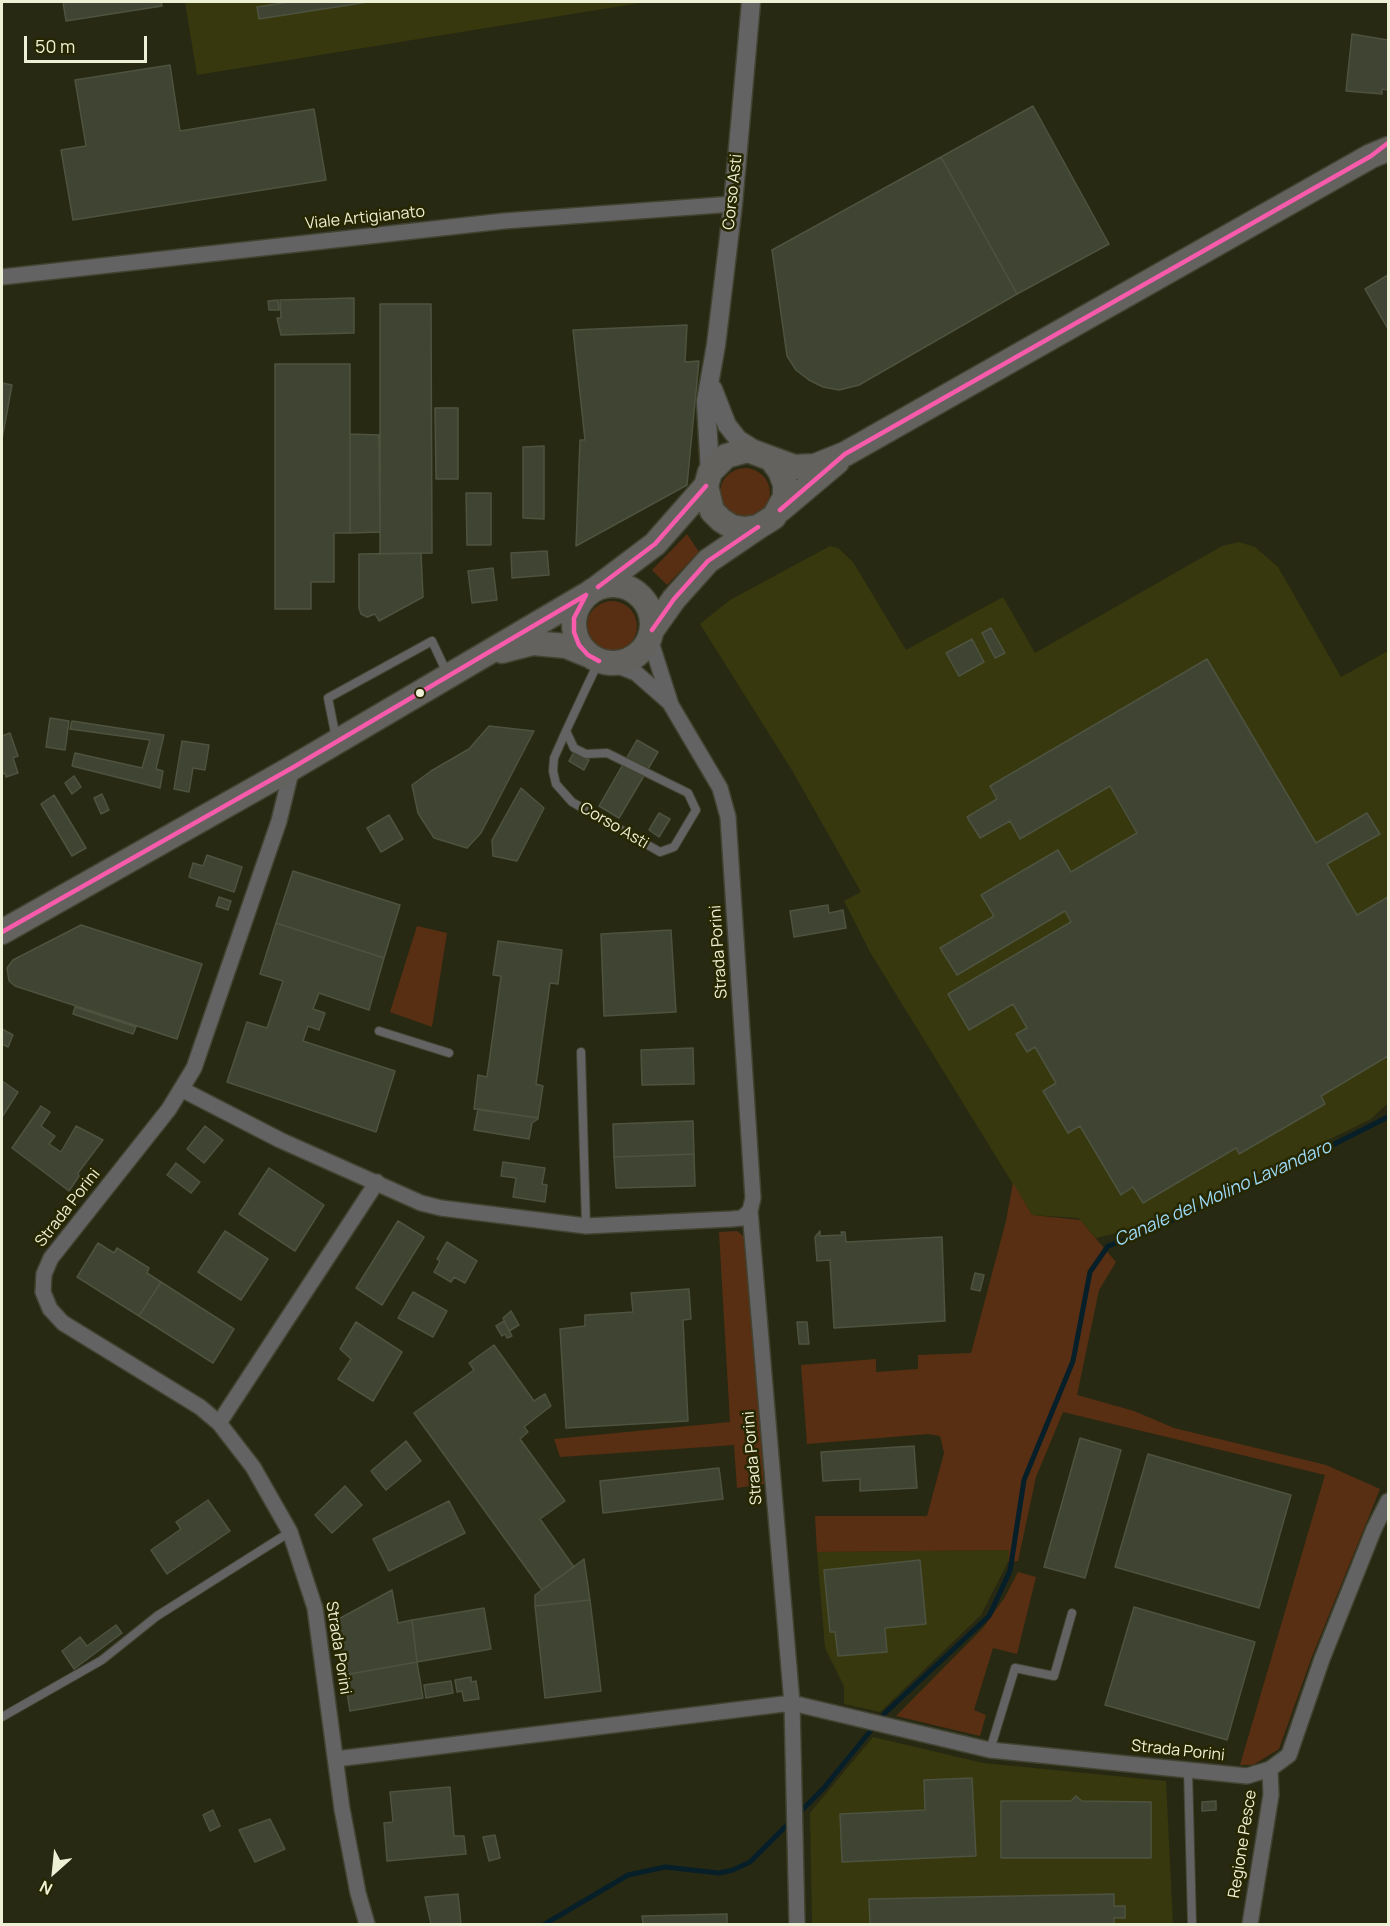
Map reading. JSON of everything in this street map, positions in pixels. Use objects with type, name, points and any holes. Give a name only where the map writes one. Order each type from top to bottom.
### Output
[{"type":"main road","name":"Corso Asti","points":[[766,456],[795,467],[814,466],[845,454],[1383,149]]},
{"type":"main road","points":[[2,932],[337,742],[592,591],[655,544],[708,479],[717,463],[736,451],[766,456],[780,471],[785,484],[785,497],[780,510],[767,524],[745,529],[732,527],[712,511],[708,479]]},
{"type":"main road","name":"Corso Asti","points":[[780,510],[845,454]]},
{"type":"main road","points":[[478,660],[519,645],[533,643],[566,646],[600,660],[635,657],[674,599],[708,561],[758,527]]},
{"type":"main road","points":[[600,660],[579,645],[574,632],[574,618],[578,606],[592,591],[610,585],[633,590],[649,607],[651,635]]},
{"type":"street","name":"Corso Asti","points":[[708,479],[706,401],[711,381],[733,204],[751,2]]},
{"type":"street","name":"Viale Artigianato","points":[[2,277],[504,221],[733,204]]},
{"type":"street","name":"Corso Asti","points":[[711,381],[727,425],[738,439],[766,456]]},
{"type":"street","name":"Strada Porini","points":[[651,635],[671,705],[720,788],[728,817],[753,1198],[750,1211],[792,1703],[797,1924]]},
{"type":"street","name":"Strada Porini","points":[[600,660],[636,673],[671,705]]},
{"type":"street","name":"Strada Porini","points":[[292,768],[279,821],[194,1068],[183,1090],[51,1258],[44,1274],[43,1292],[50,1309],[63,1323],[200,1407],[219,1423],[253,1467],[290,1532],[315,1608],[358,1893],[367,1924]]},
{"type":"street","points":[[183,1090],[280,1140],[421,1203],[441,1209],[586,1226],[742,1218],[750,1211]]},
{"type":"street","points":[[219,1423],[376,1182]]},
{"type":"street","points":[[1270,1769],[1289,1755],[1327,1648],[1374,1530],[1389,1501]]},
{"type":"street","name":"Strada Porini","points":[[336,1759],[792,1703],[990,1750],[1247,1776],[1270,1769]]},
{"type":"street","name":"Regione Pesce","points":[[1250,1924],[1271,1795],[1270,1769]]},
{"type":"lane","points":[[337,742],[328,698],[432,641],[448,677]]},
{"type":"lane","name":"Corso Asti","points":[[566,731],[574,748],[586,754],[607,753],[688,793],[696,810],[675,847],[660,852],[572,802],[556,784],[553,771],[554,758],[566,731],[600,660]]},
{"type":"lane","points":[[379,1031],[449,1053]]},
{"type":"lane","points":[[581,1052],[586,1226]]},
{"type":"lane","points":[[2,1717],[102,1660],[157,1616],[290,1532]]},
{"type":"lane","points":[[990,1750],[1015,1668],[1054,1676],[1072,1613]]},
{"type":"lane","points":[[1188,1770],[1192,1924]]},
{"type":"shaded area","points":[[185,2],[646,2],[197,75]]},
{"type":"shaded area","points":[[745,468],[754,470],[765,479],[770,493],[768,502],[759,513],[745,518],[736,516],[725,507],[720,493],[722,484],[731,473]]},
{"type":"shaded area","points":[[687,534],[699,552],[667,585],[652,570]]},
{"type":"shaded area","points":[[1239,542],[1255,547],[1278,567],[1341,677],[1388,651],[1388,1103],[1371,1119],[1158,1223],[1096,1238],[1078,1218],[1032,1215],[870,952],[844,901],[861,892],[793,772],[700,624],[730,600],[830,546],[838,548],[853,562],[906,650],[1003,597],[1035,653],[1222,546]]},
{"type":"shaded area","points":[[612,601],[621,603],[632,612],[637,626],[635,635],[626,646],[612,651],[603,649],[592,640],[587,626],[589,617],[598,606]]},
{"type":"shaded area","points":[[417,926],[447,933],[432,1027],[390,1012]]},
{"type":"shaded area","points":[[1013,1183],[1032,1215],[1080,1220],[1116,1262],[1099,1290],[1077,1395],[1134,1411],[1174,1428],[1326,1465],[1380,1489],[1311,1659],[1279,1749],[1253,1765],[1240,1765],[1325,1475],[1063,1412],[1036,1477],[1018,1561],[1008,1562],[1009,1550],[817,1552],[815,1516],[927,1516],[944,1453],[940,1436],[928,1434],[807,1444],[801,1365],[876,1359],[876,1372],[918,1369],[918,1355],[971,1353],[1006,1221]]},
{"type":"shaded area","points":[[737,1231],[747,1239],[764,1484],[737,1488],[734,1445],[560,1457],[554,1439],[730,1422],[719,1232]]},
{"type":"shaded area","points":[[1010,1550],[1008,1562],[981,1615],[880,1712],[844,1704],[844,1686],[825,1648],[817,1552]]},
{"type":"shaded area","points":[[1018,1572],[1036,1577],[1017,1654],[993,1648],[974,1710],[986,1715],[980,1736],[896,1716],[983,1628],[1005,1597]]},
{"type":"shaded area","points":[[873,1737],[983,1763],[1166,1781],[1173,1924],[812,1924],[810,1813]]},
{"type":"building","points":[[63,2],[161,2],[162,6],[66,21]]},
{"type":"building","points":[[289,2],[368,2],[259,19],[257,7]]},
{"type":"building","points":[[1352,34],[1388,40],[1388,90],[1382,89],[1382,94],[1346,91]]},
{"type":"building","points":[[170,65],[180,131],[314,109],[326,180],[73,220],[61,150],[86,146],[75,80]]},
{"type":"building","points":[[1033,106],[1109,244],[1017,294],[941,157]]},
{"type":"building","points":[[941,157],[1017,294],[859,385],[839,390],[823,387],[809,380],[796,370],[787,356],[772,250]]},
{"type":"building","points":[[1388,275],[1388,329],[1365,289]]},
{"type":"building","points":[[354,298],[354,333],[281,335],[277,318],[281,318],[280,300]]},
{"type":"building","points":[[278,300],[279,310],[269,310],[268,301]]},
{"type":"building","points":[[380,304],[431,304],[432,553],[380,554]]},
{"type":"building","points":[[687,325],[685,362],[699,361],[687,485],[576,546],[580,440],[585,440],[573,330]]},
{"type":"building","points":[[275,364],[350,364],[350,533],[334,533],[334,582],[311,582],[311,609],[275,609]]},
{"type":"building","points":[[2,383],[12,385],[2,439]]},
{"type":"building","points":[[435,408],[458,408],[458,479],[436,479]]},
{"type":"building","points":[[350,434],[379,435],[380,532],[350,533]]},
{"type":"building","points":[[544,446],[544,519],[523,518],[523,447]]},
{"type":"building","points":[[466,493],[491,493],[491,545],[467,545]]},
{"type":"building","points":[[547,551],[549,575],[512,578],[511,553]]},
{"type":"building","points":[[421,553],[423,597],[379,621],[375,614],[367,617],[361,614],[359,554]]},
{"type":"building","points":[[493,568],[497,600],[472,603],[468,571]]},
{"type":"building","points":[[991,628],[1005,653],[995,658],[982,633]]},
{"type":"building","points":[[972,639],[984,662],[959,676],[946,653]]},
{"type":"building","points":[[1207,659],[1316,843],[1367,813],[1380,834],[1327,864],[1357,915],[1388,897],[1388,1056],[1321,1096],[1325,1104],[1239,1154],[1236,1148],[1143,1203],[1133,1187],[1121,1195],[1080,1126],[1068,1133],[1043,1091],[1056,1083],[1035,1047],[1027,1052],[1016,1034],[1027,1028],[1013,1004],[969,1030],[948,994],[1071,922],[1065,911],[957,975],[940,948],[994,916],[981,895],[1058,850],[1071,872],[1137,833],[1110,786],[1020,839],[1010,821],[980,838],[967,817],[997,799],[990,786]]},
{"type":"building","points":[[50,718],[69,721],[65,750],[46,747]]},
{"type":"building","points":[[72,721],[164,735],[156,769],[163,771],[160,788],[72,766],[75,753],[142,768],[150,740],[70,729]]},
{"type":"building","points":[[489,726],[534,731],[481,833],[467,848],[434,838],[418,813],[412,785],[469,749]]},
{"type":"building","points":[[10,733],[18,756],[13,758],[18,773],[6,777],[5,773],[2,774],[2,736]]},
{"type":"building","points":[[637,740],[658,752],[619,818],[599,806]]},
{"type":"building","points":[[182,741],[209,745],[205,770],[193,768],[189,792],[174,789]]},
{"type":"building","points":[[574,752],[589,760],[584,770],[569,761]]},
{"type":"building","points":[[74,776],[81,787],[72,794],[65,783]]},
{"type":"building","points":[[521,788],[544,808],[517,861],[493,856],[492,840]]},
{"type":"building","points":[[102,794],[109,810],[101,814],[94,798]]},
{"type":"building","points":[[54,795],[86,848],[72,856],[41,804]]},
{"type":"building","points":[[659,813],[670,819],[659,837],[649,830]]},
{"type":"building","points":[[389,815],[403,839],[381,852],[367,828]]},
{"type":"building","points":[[207,855],[242,867],[234,892],[189,877],[193,863],[203,866]]},
{"type":"building","points":[[293,871],[400,905],[384,958],[276,923]]},
{"type":"building","points":[[219,897],[231,901],[228,910],[216,906]]},
{"type":"building","points":[[828,905],[829,913],[843,910],[846,928],[794,937],[790,911]]},
{"type":"building","points":[[276,923],[384,958],[369,1010],[319,993],[313,1009],[325,1013],[319,1030],[308,1026],[303,1041],[395,1071],[376,1132],[227,1082],[247,1022],[267,1028],[283,981],[260,974]]},
{"type":"building","points":[[81,925],[202,964],[177,1039],[15,986],[9,981],[7,968],[13,960]]},
{"type":"building","points":[[671,930],[676,1012],[604,1016],[601,934]]},
{"type":"building","points":[[498,941],[562,950],[558,984],[550,983],[536,1084],[543,1086],[538,1118],[474,1109],[478,1075],[487,1077],[501,976],[493,975]]},
{"type":"building","points":[[75,1007],[136,1027],[133,1034],[73,1014]]},
{"type":"building","points":[[2,1029],[13,1035],[8,1047],[2,1044]]},
{"type":"building","points":[[693,1048],[694,1084],[642,1085],[641,1050]]},
{"type":"building","points":[[2,1081],[18,1092],[2,1117]]},
{"type":"building","points":[[41,1106],[50,1112],[41,1126],[55,1136],[49,1144],[61,1152],[76,1126],[103,1140],[78,1173],[79,1176],[69,1191],[12,1148]]},
{"type":"building","points":[[478,1109],[538,1119],[532,1123],[529,1139],[474,1130]]},
{"type":"building","points":[[693,1121],[694,1154],[614,1157],[613,1124]]},
{"type":"building","points":[[205,1126],[223,1140],[204,1163],[187,1149]]},
{"type":"building","points":[[694,1154],[695,1186],[616,1188],[614,1157]]},
{"type":"building","points":[[503,1162],[545,1168],[542,1184],[547,1185],[545,1202],[513,1197],[516,1178],[501,1176]]},
{"type":"building","points":[[176,1163],[200,1182],[191,1193],[167,1175]]},
{"type":"building","points":[[269,1168],[324,1205],[295,1251],[239,1214]]},
{"type":"building","points":[[398,1221],[424,1237],[382,1305],[356,1288]]},
{"type":"building","points":[[225,1231],[268,1259],[241,1300],[198,1272]]},
{"type":"building","points":[[820,1231],[820,1236],[842,1235],[841,1232],[845,1232],[846,1242],[942,1237],[945,1321],[834,1328],[830,1260],[817,1261],[815,1237]]},
{"type":"building","points":[[447,1242],[477,1261],[465,1283],[454,1277],[451,1282],[434,1272],[440,1261],[437,1259]]},
{"type":"building","points":[[98,1243],[114,1253],[117,1248],[149,1268],[147,1273],[161,1282],[139,1316],[77,1277]]},
{"type":"building","points":[[975,1273],[984,1275],[980,1291],[971,1289]]},
{"type":"building","points":[[161,1282],[234,1329],[213,1363],[139,1316]]},
{"type":"building","points":[[689,1289],[691,1319],[683,1320],[688,1421],[566,1428],[560,1329],[585,1326],[585,1315],[633,1312],[631,1293]]},
{"type":"building","points":[[413,1292],[447,1311],[433,1337],[398,1318]]},
{"type":"building","points":[[511,1311],[519,1325],[509,1331],[503,1318]]},
{"type":"building","points":[[504,1321],[512,1336],[507,1338],[505,1334],[502,1336],[496,1326]]},
{"type":"building","points":[[356,1322],[402,1352],[373,1401],[338,1379],[351,1359],[340,1349]]},
{"type":"building","points":[[797,1322],[807,1322],[809,1344],[799,1344]]},
{"type":"building","points":[[494,1345],[534,1401],[545,1394],[551,1406],[524,1427],[528,1432],[520,1439],[565,1501],[540,1519],[574,1567],[542,1590],[414,1413],[474,1370],[469,1363]]},
{"type":"building","points":[[1080,1438],[1121,1450],[1085,1578],[1044,1567]]},
{"type":"building","points":[[406,1441],[421,1461],[386,1490],[371,1471]]},
{"type":"building","points":[[914,1446],[917,1488],[860,1491],[860,1479],[823,1481],[821,1452]]},
{"type":"building","points":[[1148,1454],[1291,1495],[1259,1608],[1115,1567]]},
{"type":"building","points":[[719,1468],[723,1499],[603,1513],[600,1481]]},
{"type":"building","points":[[345,1486],[362,1505],[332,1533],[315,1515]]},
{"type":"building","points":[[208,1500],[230,1531],[167,1574],[151,1550],[181,1529],[176,1522]]},
{"type":"building","points":[[449,1501],[465,1533],[389,1571],[373,1539]]},
{"type":"building","points":[[584,1559],[590,1600],[535,1606],[535,1595]]},
{"type":"building","points":[[920,1560],[926,1624],[885,1628],[887,1652],[838,1656],[835,1632],[830,1632],[824,1570]]},
{"type":"building","points":[[392,1590],[398,1623],[412,1620],[417,1662],[344,1675],[335,1621]]},
{"type":"building","points":[[590,1600],[601,1691],[545,1698],[535,1606]]},
{"type":"building","points":[[1134,1607],[1255,1642],[1227,1740],[1105,1705]]},
{"type":"building","points":[[484,1608],[491,1649],[417,1662],[412,1620]]},
{"type":"building","points":[[116,1625],[122,1633],[74,1669],[62,1651],[80,1637],[87,1646]]},
{"type":"building","points":[[417,1662],[423,1698],[350,1711],[344,1675]]},
{"type":"building","points":[[471,1677],[471,1682],[476,1681],[479,1699],[464,1701],[462,1691],[457,1692],[455,1680]]},
{"type":"building","points":[[451,1681],[453,1693],[426,1698],[424,1685]]},
{"type":"building","points":[[972,1778],[976,1856],[842,1862],[840,1814],[925,1810],[924,1780]]},
{"type":"building","points":[[450,1787],[454,1836],[464,1836],[466,1854],[387,1861],[384,1823],[393,1822],[390,1792]]},
{"type":"building","points":[[1076,1796],[1082,1801],[1151,1802],[1151,1858],[1001,1858],[1001,1801],[1071,1801]]},
{"type":"building","points":[[1216,1801],[1216,1810],[1202,1811],[1202,1802]]},
{"type":"building","points":[[213,1810],[220,1826],[210,1831],[203,1815]]},
{"type":"building","points":[[270,1819],[285,1849],[255,1862],[239,1830]]},
{"type":"building","points":[[495,1835],[500,1858],[489,1861],[483,1837]]},
{"type":"building","points":[[458,1894],[461,1924],[431,1924],[425,1897]]},
{"type":"building","points":[[1114,1894],[1114,1906],[1125,1906],[1125,1918],[1114,1918],[1114,1924],[870,1924],[869,1899]]},
{"type":"building","points":[[727,1914],[727,1924],[643,1924],[642,1916]]},
{"type":"waterway","name":"Canale del Molino Lavandaro","points":[[799,1813],[823,1789],[885,1713],[989,1616],[1010,1571],[1024,1480],[1073,1361],[1090,1272],[1108,1246],[1144,1233],[1279,1172],[1388,1117]]},
{"type":"waterway","name":"Canale del Molino Lavandaro","points":[[545,1924],[628,1875],[665,1867],[719,1873],[733,1870],[750,1862],[792,1820]]},
{"type":"transit line","points":[[780,510],[845,454],[1371,156],[1388,143]]},
{"type":"transit line","points":[[598,587],[655,544],[706,486]]},
{"type":"transit line","points":[[652,630],[674,599],[708,561],[758,527]]},
{"type":"transit line","points":[[586,595],[574,618],[574,632],[579,645],[588,655],[599,661]]},
{"type":"transit line","points":[[2,932],[292,768],[586,595]]}]
